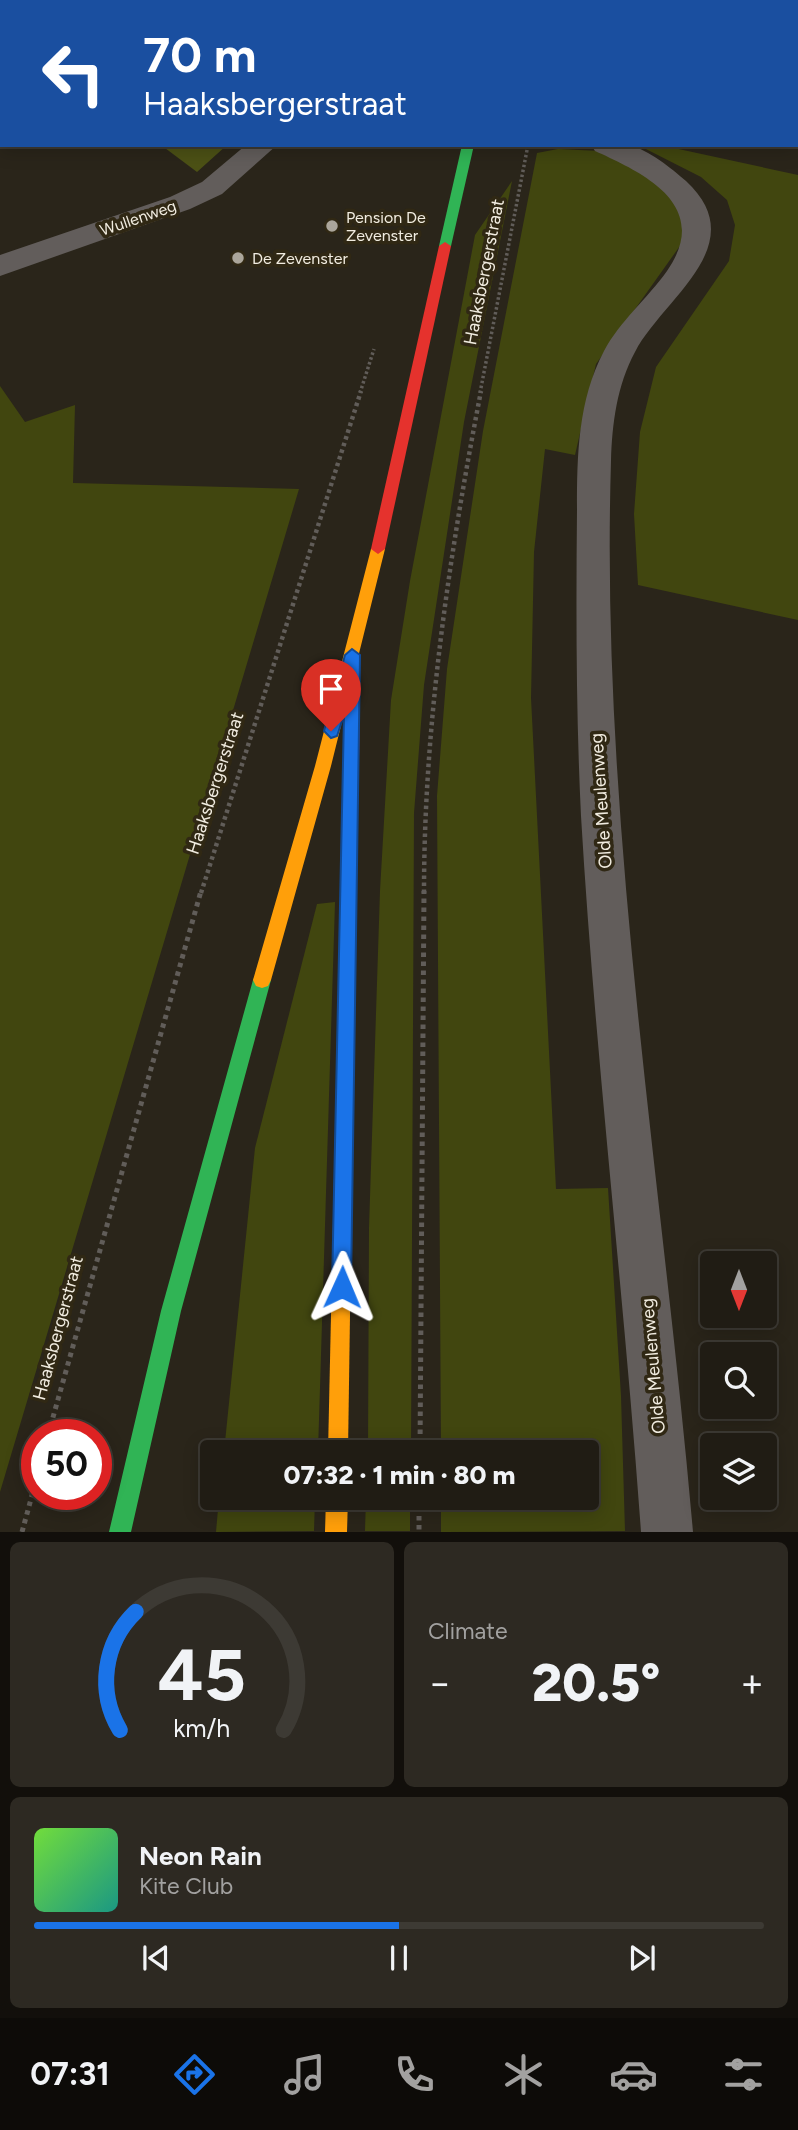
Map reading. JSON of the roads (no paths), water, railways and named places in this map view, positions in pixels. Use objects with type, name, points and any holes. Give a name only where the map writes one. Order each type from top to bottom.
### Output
[{"type":"main road","points":[[120,1531],[134,1463],[199,1202],[352,655],[468,147]]},
{"type":"main road","points":[[338,1440],[352,655]]},
{"type":"main road","points":[[337,1510],[337,1531]]},
{"type":"street","name":"Wullenweg","points":[[0,266],[180,203],[212,188],[261,147]]},
{"type":"street","name":"Olde Meulenweg","points":[[610,147],[640,160],[670,179],[693,208],[697,236],[684,268],[620,349],[605,384],[594,435],[594,687],[604,858],[667,1531]]},
{"type":"place","name":"Pension De Zevenster","points":[[332,226]]},
{"type":"place","name":"De Zevenster","points":[[238,258]]}]
